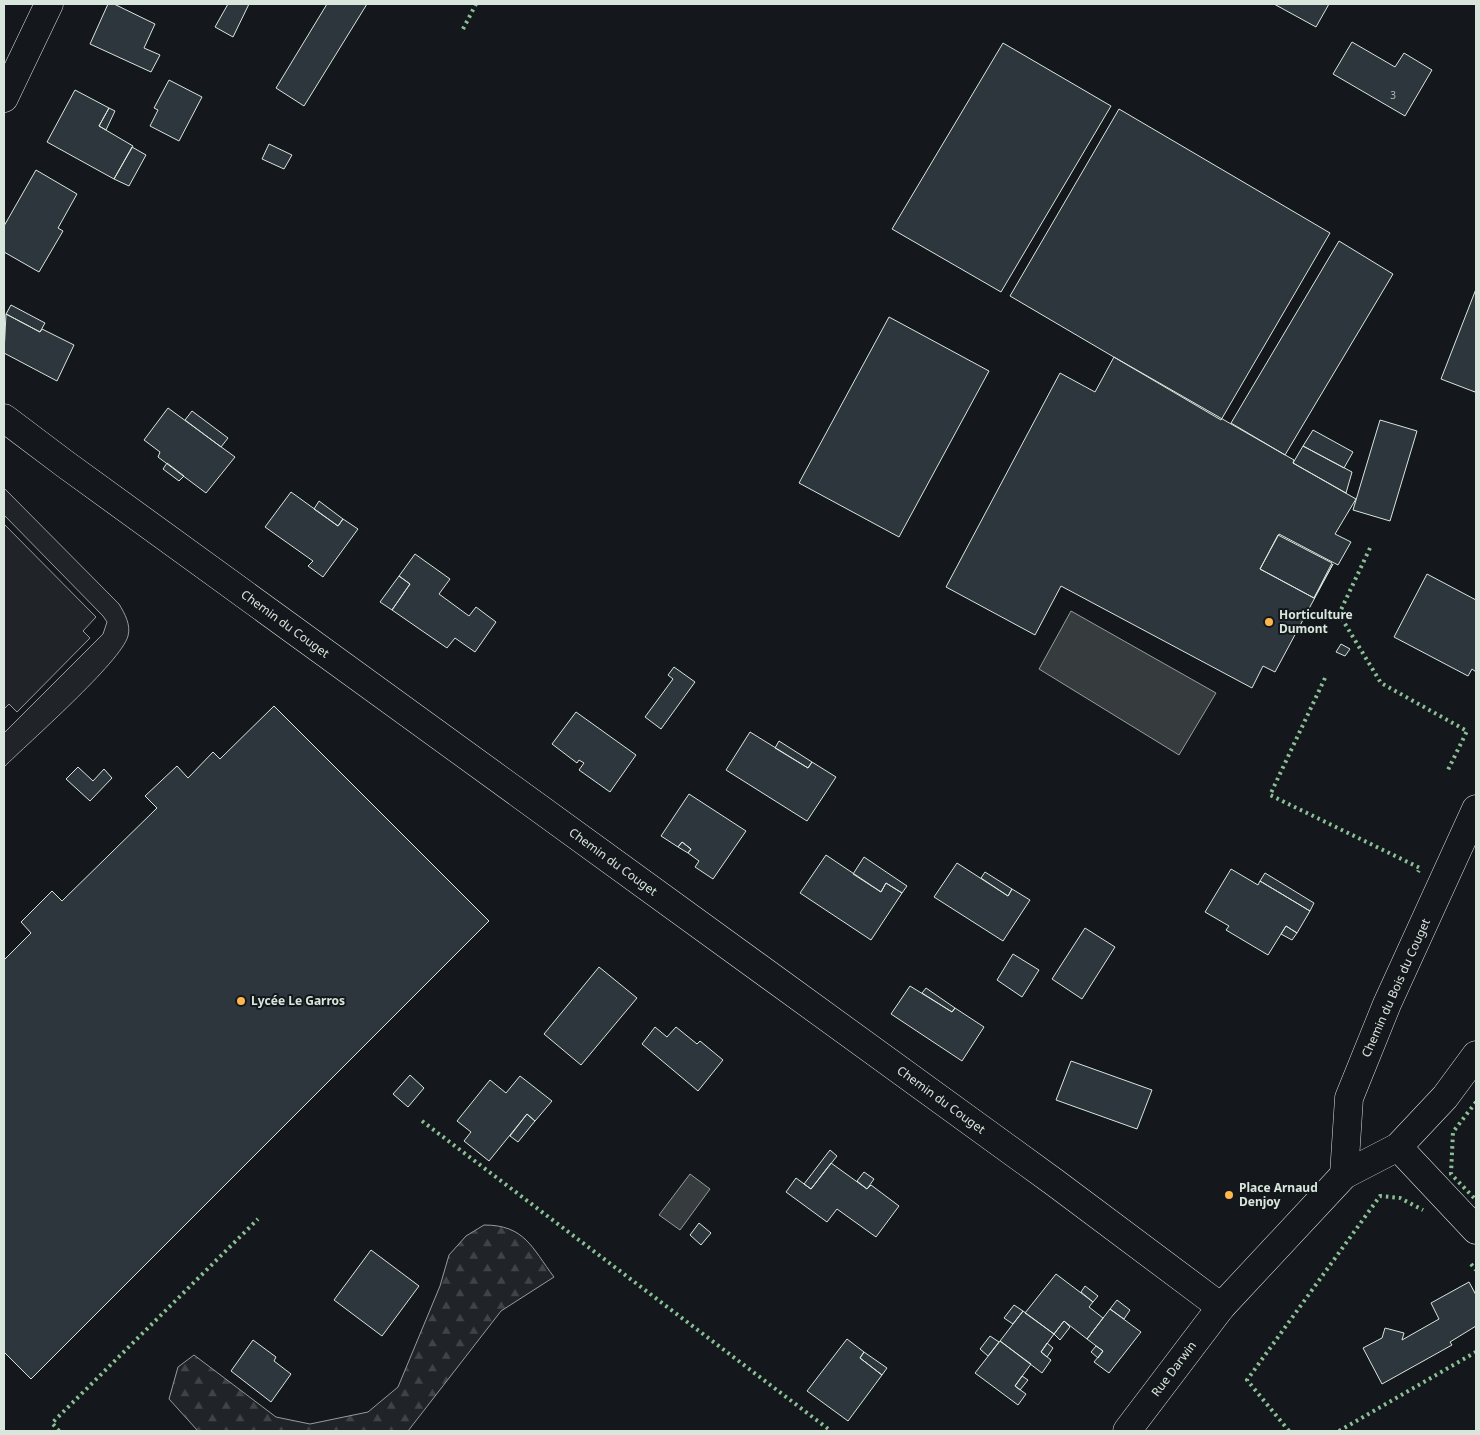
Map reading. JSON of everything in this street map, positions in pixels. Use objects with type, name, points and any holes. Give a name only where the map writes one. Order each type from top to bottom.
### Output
[{"type":"street","points":[[4,98],[49,4]]},
{"type":"street","name":"Chemin du Couget","points":[[4,418],[64,464],[1054,1182],[1221,1307]]},
{"type":"street","name":"Chemin du Bois du Couget","points":[[1344,1175],[1349,1098],[1388,1004],[1476,809]]},
{"type":"street","points":[[1221,1307],[1344,1175],[1398,1146],[1446,1097],[1476,1055]]},
{"type":"street","points":[[1398,1146],[1476,1230]]},
{"type":"street","name":"Rue Darwin","points":[[1127,1431],[1221,1307]]},
{"type":"green space","points":[[4,488],[119,604],[127,620],[129,632],[122,648],[92,683],[4,767],[4,733],[103,634],[107,622],[4,515]]},
{"type":"green space","points":[[4,524],[96,617],[83,631],[90,638],[17,712],[9,704],[4,709]]},
{"type":"green space","points":[[484,1225],[498,1226],[518,1234],[533,1248],[554,1277],[501,1311],[408,1431],[198,1431],[169,1399],[178,1367],[194,1355],[276,1417],[310,1424],[368,1412],[398,1387],[440,1286],[449,1255],[466,1236]]},
{"type":"shaded area","points":[[1071,611],[1216,693],[1179,755],[1039,669]]},
{"type":"shaded area","points":[[690,1174],[710,1189],[680,1230],[659,1215]]},
{"type":"building","points":[[108,4],[114,4],[155,24],[144,48],[160,55],[151,72],[90,44]]},
{"type":"building","points":[[228,4],[249,4],[233,37],[215,27]]},
{"type":"building","points":[[327,4],[367,4],[304,106],[276,88]]},
{"type":"building","points":[[1274,4],[1329,4],[1316,27]]},
{"type":"building","points":[[1352,42],[1395,67],[1404,53],[1432,70],[1405,116],[1333,74]]},
{"type":"building","points":[[1003,43],[1111,106],[1001,292],[892,229]]},
{"type":"building","points":[[169,80],[202,97],[179,141],[150,126],[158,110],[154,108]]},
{"type":"building","points":[[75,90],[109,108],[99,126],[133,146],[114,179],[47,142]]},
{"type":"building","points":[[109,108],[115,111],[106,130],[99,126]]},
{"type":"building","points":[[1119,109],[1330,233],[1221,420],[1010,296]]},
{"type":"building","points":[[269,144],[292,155],[284,169],[262,159]]},
{"type":"building","points":[[132,147],[146,155],[129,186],[114,179]]},
{"type":"building","points":[[36,170],[77,194],[58,228],[63,231],[39,272],[4,252],[4,226]]},
{"type":"building","points":[[1339,241],[1393,274],[1285,455],[1231,423]]},
{"type":"building","points":[[1476,289],[1476,389],[1475,392],[1441,379]]},
{"type":"building","points":[[11,305],[45,323],[40,332],[6,314]]},
{"type":"building","points":[[6,314],[40,332],[42,329],[74,345],[57,381],[4,353]]},
{"type":"building","points":[[889,317],[989,371],[899,537],[799,483]]},
{"type":"building","points":[[1114,357],[1294,460],[1293,463],[1356,499],[1335,534],[1351,542],[1338,565],[1279,534],[1260,569],[1314,598],[1333,564],[1275,672],[1263,666],[1252,688],[1061,586],[1035,635],[946,587],[1060,373],[1095,392]]},
{"type":"building","points":[[168,408],[235,457],[206,493],[158,457],[160,452],[144,440]]},
{"type":"building","points":[[192,411],[228,438],[221,447],[185,420]]},
{"type":"building","points":[[1380,420],[1417,431],[1390,521],[1353,510]]},
{"type":"building","points":[[1313,430],[1353,452],[1344,468],[1303,446]]},
{"type":"building","points":[[1303,446],[1352,472],[1346,493],[1293,463]]},
{"type":"building","points":[[167,463],[184,476],[179,481],[163,469]]},
{"type":"building","points":[[291,492],[338,526],[343,519],[358,529],[323,577],[308,566],[313,561],[265,527]]},
{"type":"building","points":[[319,501],[343,519],[338,526],[314,509]]},
{"type":"building","points":[[1278,535],[1332,563],[1314,598],[1260,569]]},
{"type":"building","points":[[415,554],[450,579],[439,594],[469,616],[476,607],[496,622],[475,652],[455,638],[447,648],[392,610],[410,584],[399,576]]},
{"type":"building","points":[[1427,574],[1476,600],[1476,672],[1472,669],[1468,676],[1394,637]]},
{"type":"building","points":[[399,576],[410,584],[392,610],[380,602]]},
{"type":"building","points":[[1341,644],[1350,649],[1345,656],[1336,652]]},
{"type":"building","points":[[674,667],[695,682],[661,729],[645,717],[673,679],[668,675]]},
{"type":"building","points":[[274,706],[489,921],[31,1379],[4,1352],[4,960],[31,933],[21,922],[52,891],[62,901],[157,808],[145,796],[177,766],[188,778],[213,752],[220,759]]},
{"type":"building","points":[[576,712],[636,755],[610,792],[579,770],[584,763],[579,760],[577,763],[552,744]]},
{"type":"building","points":[[750,732],[808,768],[812,762],[836,777],[807,821],[726,770]]},
{"type":"building","points":[[779,741],[812,762],[808,768],[775,748]]},
{"type":"building","points":[[78,767],[93,781],[104,769],[112,778],[90,801],[66,779]]},
{"type":"building","points":[[689,794],[746,831],[713,879],[695,867],[699,861],[688,853],[691,849],[682,842],[678,847],[661,836]]},
{"type":"building","points":[[682,842],[691,849],[688,853],[678,847]]},
{"type":"building","points":[[826,855],[881,892],[886,883],[902,893],[871,940],[800,893]]},
{"type":"building","points":[[864,857],[907,886],[902,893],[886,883],[881,892],[853,874]]},
{"type":"building","points":[[957,863],[1008,896],[1012,889],[1030,900],[1003,941],[934,897]]},
{"type":"building","points":[[1231,869],[1258,885],[1260,881],[1310,911],[1297,933],[1286,926],[1268,955],[1226,930],[1229,926],[1205,912]]},
{"type":"building","points":[[985,872],[1012,889],[1008,896],[981,878]]},
{"type":"building","points":[[1265,873],[1314,903],[1310,911],[1260,881]]},
{"type":"building","points":[[1286,926],[1297,933],[1292,940],[1281,934]]},
{"type":"building","points":[[1085,928],[1115,947],[1082,999],[1052,979]]},
{"type":"building","points":[[1013,954],[1039,970],[1022,997],[997,980]]},
{"type":"building","points":[[599,967],[637,998],[581,1065],[544,1034]]},
{"type":"building","points":[[910,986],[952,1012],[955,1008],[984,1027],[962,1061],[891,1014]]},
{"type":"building","points":[[926,988],[955,1008],[952,1012],[922,993]]},
{"type":"building","points":[[655,1027],[667,1037],[676,1027],[697,1044],[700,1041],[723,1060],[698,1091],[642,1044]]},
{"type":"building","points":[[1071,1061],[1152,1090],[1137,1129],[1056,1100]]},
{"type":"building","points":[[410,1075],[424,1088],[408,1107],[393,1094]]},
{"type":"building","points":[[520,1076],[552,1101],[535,1121],[527,1114],[489,1161],[464,1141],[471,1132],[457,1121],[490,1080],[506,1093]]},
{"type":"building","points":[[527,1114],[535,1121],[518,1142],[510,1136]]},
{"type":"building","points":[[830,1150],[837,1156],[811,1189],[804,1184]]},
{"type":"building","points":[[831,1163],[867,1189],[871,1185],[899,1206],[876,1237],[837,1209],[827,1222],[786,1192],[796,1178],[811,1189]]},
{"type":"building","points":[[864,1172],[874,1179],[867,1189],[857,1181]]},
{"type":"building","points":[[699,1223],[711,1233],[701,1245],[690,1235]]},
{"type":"building","points":[[371,1250],[419,1286],[382,1336],[334,1300]]},
{"type":"building","points":[[1056,1274],[1093,1302],[1089,1307],[1103,1318],[1087,1339],[1064,1321],[1054,1334],[1025,1313]]},
{"type":"building","points":[[1469,1282],[1476,1295],[1476,1326],[1450,1342],[1452,1345],[1382,1384],[1363,1348],[1382,1338],[1385,1328],[1404,1333],[1402,1340],[1439,1319],[1431,1303]]},
{"type":"building","points":[[1085,1286],[1098,1296],[1093,1302],[1081,1292]]},
{"type":"building","points":[[1117,1300],[1130,1310],[1124,1319],[1110,1309]]},
{"type":"building","points":[[1014,1305],[1023,1311],[1013,1324],[1004,1318]]},
{"type":"building","points":[[1110,1309],[1141,1332],[1109,1373],[1094,1362],[1103,1351],[1087,1339]]},
{"type":"building","points":[[1023,1311],[1054,1334],[1041,1352],[1051,1360],[1042,1373],[1000,1341]]},
{"type":"building","points":[[1064,1321],[1070,1327],[1060,1340],[1054,1334]]},
{"type":"building","points":[[990,1336],[999,1342],[988,1356],[980,1349]]},
{"type":"building","points":[[847,1339],[864,1352],[860,1358],[882,1375],[848,1421],[807,1391]]},
{"type":"building","points":[[253,1340],[276,1357],[274,1361],[291,1374],[271,1402],[231,1371]]},
{"type":"building","points":[[1000,1341],[1031,1364],[1015,1386],[1026,1394],[1018,1405],[975,1373]]},
{"type":"building","points":[[1047,1343],[1053,1348],[1047,1357],[1041,1352]]},
{"type":"building","points":[[1096,1346],[1103,1351],[1098,1358],[1091,1352]]},
{"type":"building","points":[[864,1352],[887,1368],[882,1375],[860,1358]]},
{"type":"building","points":[[1022,1376],[1028,1380],[1020,1390],[1015,1386]]},
{"type":"hedge","points":[[463,29],[476,4]]},
{"type":"hedge","points":[[1370,548],[1339,614],[1381,683],[1467,731],[1447,772]]},
{"type":"hedge","points":[[1325,678],[1270,795],[1420,868],[1418,872]]},
{"type":"hedge","points":[[1476,1102],[1453,1132],[1451,1174],[1476,1200]]},
{"type":"hedge","points":[[422,1121],[831,1431]]},
{"type":"hedge","points":[[1289,1431],[1247,1380],[1380,1196],[1400,1198],[1423,1210]]},
{"type":"hedge","points":[[59,1431],[52,1423],[258,1219]]},
{"type":"hedge","points":[[1471,1264],[1476,1270]]},
{"type":"hedge","points":[[1339,1431],[1476,1352]]},
{"type":"place","name":"Horticulture Dumont","points":[[1269,622]]},
{"type":"place","name":"Lycée Le Garros","points":[[241,1001]]},
{"type":"place","name":"Place Arnaud Denjoy","points":[[1229,1195]]}]
